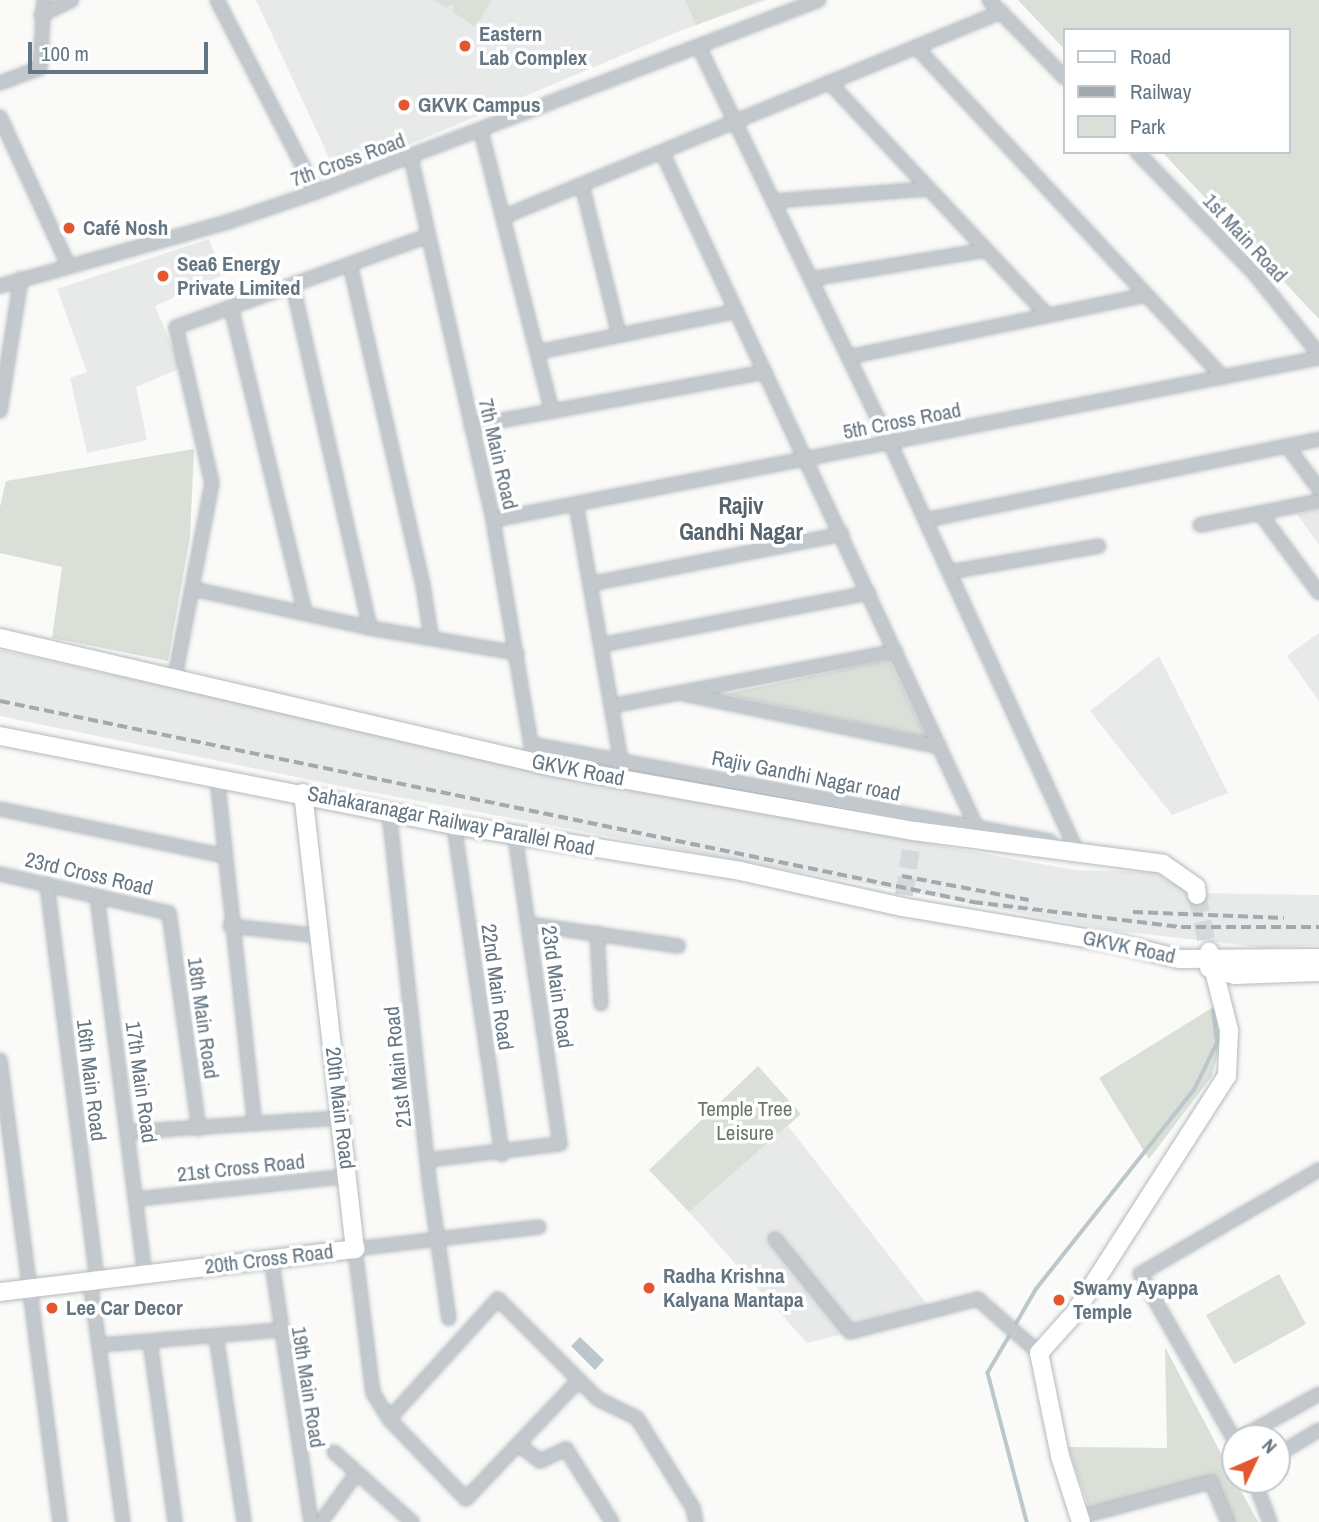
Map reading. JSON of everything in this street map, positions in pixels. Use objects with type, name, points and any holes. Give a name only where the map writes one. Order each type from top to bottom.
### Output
[{"type":"street","points":[[0,83],[40,68],[41,15],[44,0]]},
{"type":"street","points":[[41,15],[72,0]]},
{"type":"street","points":[[217,0],[316,192]]},
{"type":"street","name":"7th Cross Road","points":[[0,286],[228,222],[316,192],[820,0]]},
{"type":"street","points":[[989,0],[1064,77]]},
{"type":"street","points":[[503,217],[1000,12]]},
{"type":"street","points":[[699,47],[890,443],[1077,850]]},
{"type":"street","points":[[916,47],[1223,377]]},
{"type":"street","points":[[829,82],[1047,316]]},
{"type":"street","points":[[0,117],[68,265]]},
{"type":"street","points":[[481,131],[552,411]]},
{"type":"street","points":[[662,152],[978,828]]},
{"type":"street","name":"1st Main Road","points":[[1139,154],[1254,273],[1319,356]]},
{"type":"street","name":"7th Main Road","points":[[411,158],[493,520],[533,753]]},
{"type":"street","points":[[582,185],[618,335]]},
{"type":"street","points":[[774,201],[928,189]]},
{"type":"street","points":[[175,677],[212,483],[177,327],[428,236]]},
{"type":"street","points":[[811,279],[986,250]]},
{"type":"street","points":[[350,264],[423,585],[430,636]]},
{"type":"street","points":[[0,411],[21,279]]},
{"type":"street","points":[[293,285],[370,628]]},
{"type":"street","points":[[849,357],[1144,295]]},
{"type":"street","points":[[231,307],[305,613]]},
{"type":"street","points":[[538,352],[737,312]]},
{"type":"street","name":"5th Cross Road","points":[[493,520],[1319,356]]},
{"type":"street","points":[[471,426],[765,372]]},
{"type":"street","points":[[926,520],[1319,439]]},
{"type":"street","points":[[1287,446],[1319,489]]},
{"type":"street","points":[[1200,525],[1319,501]]},
{"type":"street","points":[[576,504],[621,761]]},
{"type":"street","points":[[1259,513],[1319,593]]},
{"type":"street","points":[[590,583],[842,534]]},
{"type":"street","points":[[949,572],[1099,546]]},
{"type":"street","points":[[192,589],[370,628],[430,636],[517,653]]},
{"type":"street","points":[[601,645],[869,593]]},
{"type":"street","name":"GKVK Road","points":[[0,638],[913,836],[1077,850],[1163,864],[1196,891]]},
{"type":"street","points":[[611,706],[896,651]]},
{"type":"street","points":[[678,693],[940,747]]},
{"type":"street","name":"Sahakaranagar Railway Parallel Road","points":[[0,736],[303,793],[454,825],[740,871],[903,901]]},
{"type":"street","name":"Rajiv Gandhi Nagar road","points":[[533,753],[621,761],[978,828],[1077,850]]},
{"type":"street","points":[[217,777],[230,926],[255,1125]]},
{"type":"street","name":"20th Main Road","points":[[303,793],[373,1392],[389,1419],[466,1499],[518,1444]]},
{"type":"street","points":[[0,809],[224,856]]},
{"type":"street","name":"21st Main Road","points":[[390,811],[427,1160],[449,1319]]},
{"type":"street","name":"22nd Main Road","points":[[454,825],[502,1154]]},
{"type":"street","name":"23rd Main Road","points":[[502,1154],[560,1144],[515,835]]},
{"type":"street","name":"23rd Cross Road","points":[[0,874],[169,913]]},
{"type":"street","name":"16th Main Road","points":[[47,884],[123,1522]]},
{"type":"street","name":"17th Main Road","points":[[97,896],[145,1274]]},
{"type":"street","name":"GKVK Road","points":[[903,901],[1185,959],[1319,958]]},
{"type":"street","name":"18th Main Road","points":[[169,913],[199,1129]]},
{"type":"street","points":[[528,923],[678,946]]},
{"type":"street","points":[[230,926],[320,936]]},
{"type":"street","points":[[597,933],[601,1004]]},
{"type":"street","points":[[1039,1353],[1074,1314],[1227,1076],[1229,1030],[1212,959]]},
{"type":"street","name":"GKVK Road","points":[[1212,959],[1235,975],[1319,972]]},
{"type":"street","points":[[0,1060],[61,1522]]},
{"type":"street","points":[[128,1132],[340,1118]]},
{"type":"street","points":[[427,1160],[502,1154]]},
{"type":"street","points":[[1225,1424],[1140,1274],[1319,1170]]},
{"type":"street","name":"21st Cross Road","points":[[136,1199],[349,1176]]},
{"type":"street","name":"20th Cross Road","points":[[0,1292],[271,1257],[539,1227]]},
{"type":"street","points":[[775,1239],[850,1332],[978,1299],[1039,1353],[1060,1456],[1080,1520],[1211,1482],[1228,1522]]},
{"type":"street","name":"19th Main Road","points":[[271,1257],[279,1330],[312,1522]]},
{"type":"street","points":[[389,1419],[496,1299],[598,1399],[637,1418],[693,1508],[696,1522]]},
{"type":"street","points":[[101,1345],[279,1330]]},
{"type":"street","points":[[216,1336],[244,1522]]},
{"type":"street","points":[[150,1341],[175,1522]]},
{"type":"street","points":[[579,1380],[518,1444],[540,1461],[566,1449],[612,1522]]},
{"type":"street","points":[[1265,1424],[1319,1394]]},
{"type":"street","points":[[1291,1447],[1319,1431]]},
{"type":"street","points":[[334,1452],[412,1522]]},
{"type":"street","points":[[321,1522],[356,1474]]},
{"type":"street","points":[[1259,1494],[1270,1522]]},
{"type":"shaded area","name":"GKVK Campus","points":[[256,0],[767,0],[682,30],[337,175]]},
{"type":"shaded area","points":[[209,239],[223,275],[155,306],[181,368],[136,387],[147,440],[87,453],[70,378],[87,372],[57,289]]},
{"type":"shaded area","points":[[1319,509],[1319,545],[1297,514]]},
{"type":"shaded area","points":[[1319,633],[1319,701],[1287,656]]},
{"type":"shaded area","points":[[0,650],[665,796],[1074,870],[1154,872],[1189,893],[1319,895],[1319,945],[1266,948],[1110,930],[355,789],[0,716]]},
{"type":"shaded area","points":[[1159,656],[1228,793],[1172,815],[1090,711]]},
{"type":"shaded area","points":[[788,1126],[933,1312],[807,1343],[689,1212]]},
{"type":"shaded area","points":[[580,1337],[604,1360],[595,1370],[571,1346]]},
{"type":"green space","points":[[434,0],[492,0],[475,27],[453,12],[453,4],[446,8]]},
{"type":"green space","points":[[685,0],[761,0],[696,25]]},
{"type":"green space","points":[[1018,0],[1319,0],[1319,319],[1164,154],[1291,154],[1291,28],[1064,28],[1064,49]]},
{"type":"green space","points":[[194,449],[190,537],[168,661],[52,638],[62,567],[0,553],[0,507],[6,481]]},
{"type":"green space","points":[[889,660],[926,737],[724,694]]},
{"type":"green space","points":[[1215,1006],[1221,1041],[1212,1076],[1149,1159],[1099,1078]]},
{"type":"green space","name":"Temple Tree Leisure","points":[[758,1066],[801,1114],[689,1212],[649,1170]]},
{"type":"green space","points":[[1279,1274],[1306,1324],[1234,1364],[1206,1315]]},
{"type":"green space","points":[[1165,1347],[1221,1453],[1221,1494],[1243,1494],[1258,1522],[1229,1522],[1212,1479],[1091,1514],[1068,1447],[1167,1448]]},
{"type":"waterway","points":[[1014,1327],[1036,1289],[1194,1090],[1217,1043],[1213,1011]]},
{"type":"waterway","points":[[1011,1334],[988,1373],[1027,1522]]},
{"type":"tunnel","points":[[904,895],[912,842]]},
{"type":"tunnel","points":[[1197,895],[1208,948]]},
{"type":"railway","points":[[0,701],[973,902],[1181,927],[1319,927]]},
{"type":"railway","points":[[902,876],[1029,900]]},
{"type":"railway","points":[[1133,912],[1284,918]]},
{"type":"place","name":"Eastern Lab Complex","points":[[465,46]]},
{"type":"place","name":"GKVK Campus","points":[[404,105]]},
{"type":"place","name":"Café Nosh","points":[[69,228]]},
{"type":"place","name":"Sea6 Energy Private Limited","points":[[163,276]]},
{"type":"place","name":"Radha Krishna Kalyana Mantapa","points":[[649,1288]]},
{"type":"place","name":"Swamy Ayappa Temple","points":[[1059,1300]]},
{"type":"place","name":"Lee Car Decor","points":[[52,1308]]},
{"type":"district","name":"Rajiv Gandhi Nagar","points":[[741,519]]}]
